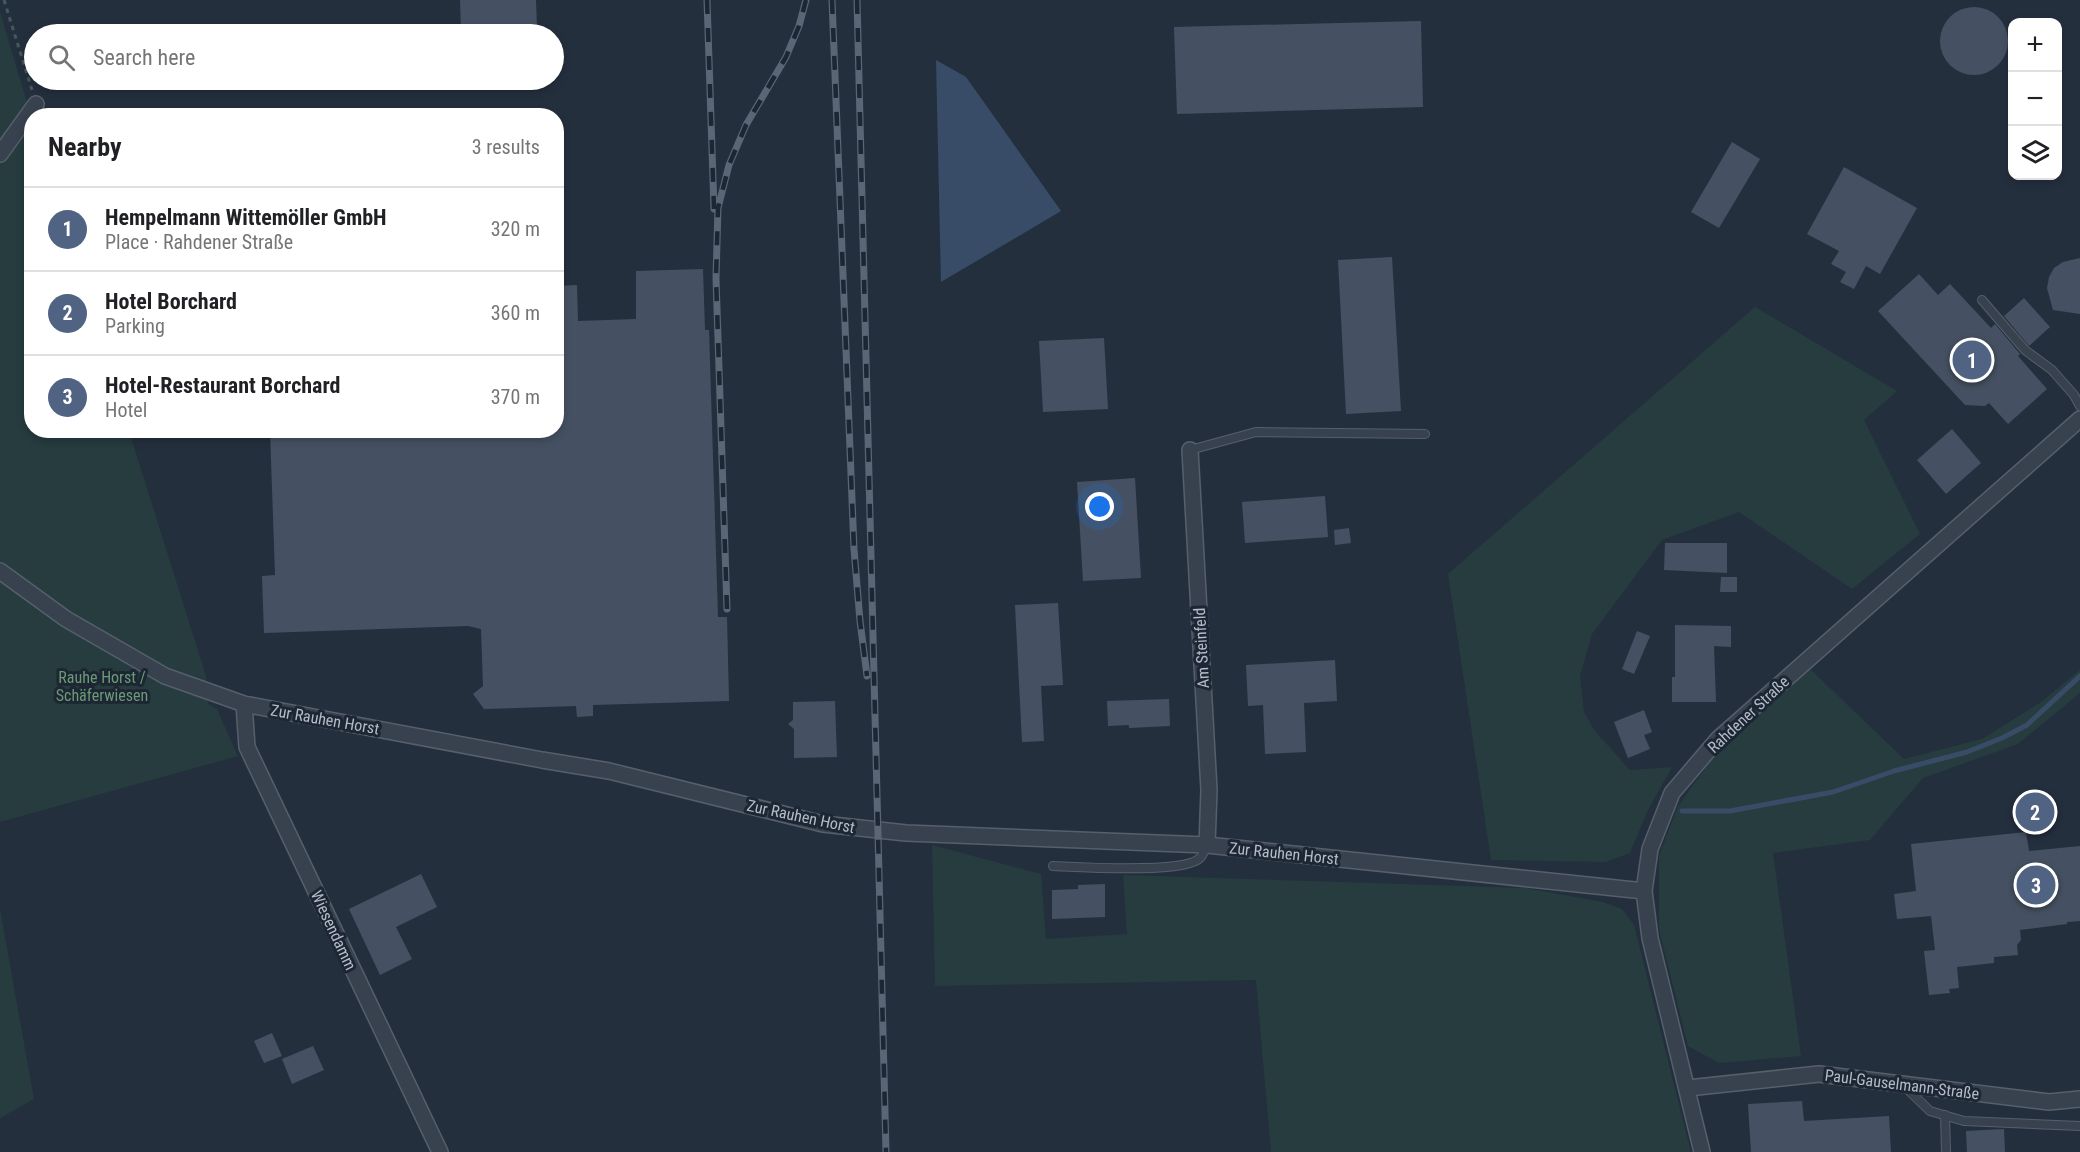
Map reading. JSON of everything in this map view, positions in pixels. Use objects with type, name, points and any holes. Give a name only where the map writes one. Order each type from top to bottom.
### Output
[{"type":"street","points":[[33,108],[36,104]]},
{"type":"street","points":[[0,154],[24,121]]},
{"type":"street","name":"Rahdener Straße","points":[[1702,1152],[1650,938],[1644,891],[1650,849],[1672,793],[1718,739],[2080,418]]},
{"type":"street","name":"Am Steinfeld","points":[[1190,450],[1209,790],[1207,845]]},
{"type":"street","name":"Zur Rauhen Horst","points":[[0,571],[66,619],[165,676],[244,704],[609,771],[823,824],[906,833],[1207,845],[1644,891]]},
{"type":"street","name":"Wiesendamm","points":[[244,704],[248,747],[440,1152]]},
{"type":"street","name":"Paul-Gauselmann-Straße","points":[[1688,1088],[1819,1074],[2049,1102],[2080,1099]]},
{"type":"lane","points":[[1982,300],[2025,350],[2052,370],[2080,406]]},
{"type":"lane","points":[[1190,450],[1256,432],[1425,434]]},
{"type":"lane","points":[[1053,866],[1184,865],[1200,858],[1207,845]]},
{"type":"lane","points":[[1902,1084],[1930,1111],[1965,1121],[2080,1126]]},
{"type":"lane","points":[[1945,1115],[1946,1152]]},
{"type":"path","points":[[4,0],[24,65]]},
{"type":"path","points":[[32,90],[36,104]]},
{"type":"green space","name":"Rauhe Horst / Schäferwiesen","points":[[0,12],[29,108],[24,108],[24,438],[131,438],[206,676],[208,704],[217,709],[238,756],[0,822]]},
{"type":"green space","points":[[1755,307],[1897,391],[1864,420],[1920,534],[1852,589],[1739,512],[1662,540],[1592,634],[1580,676],[1584,712],[1595,731],[1630,770],[1672,767],[1647,812],[1630,853],[1605,862],[1491,860],[1448,574]]},
{"type":"green space","points":[[1809,668],[1904,759],[1982,739],[2041,702],[2080,670],[2080,693],[2018,744],[1923,778],[1870,840],[1773,853],[1801,1056],[1719,1063],[1688,1046],[1659,929],[1659,856],[1678,806],[1715,755]]},
{"type":"green space","points":[[932,845],[1041,874],[1046,939],[1127,934],[1123,875],[1525,888],[1603,902],[1622,909],[1634,925],[1691,1152],[1271,1152],[1256,980],[935,986]]},
{"type":"green space","points":[[0,909],[34,1099],[0,1118]]},
{"type":"water","points":[[936,60],[966,77],[1061,211],[941,282]]},
{"type":"building","points":[[460,0],[536,0],[537,24],[461,24]]},
{"type":"building","points":[[1967,8],[1981,8],[1993,13],[2002,22],[2007,34],[2007,48],[2002,60],[1993,69],[1981,74],[1967,74],[1955,69],[1946,60],[1941,48],[1941,34],[1946,22],[1955,13]]},
{"type":"building","points":[[1421,21],[1423,107],[1177,114],[1174,27]]},
{"type":"building","points":[[1732,142],[1760,159],[1719,228],[1691,212]]},
{"type":"building","points":[[1844,167],[1917,208],[1880,274],[1866,266],[1854,289],[1840,282],[1846,272],[1831,264],[1839,251],[1807,234]]},
{"type":"building","points":[[1392,257],[1401,411],[1346,414],[1338,260]]},
{"type":"building","points":[[2080,258],[2080,314],[2053,310],[2047,288],[2049,277],[2054,268],[2063,262]]},
{"type":"building","points":[[703,269],[705,330],[709,330],[718,617],[727,617],[729,701],[593,705],[593,716],[577,717],[576,706],[484,709],[473,694],[483,686],[481,629],[468,626],[264,633],[262,576],[275,575],[270,438],[564,438],[564,286],[577,285],[578,321],[636,319],[636,271]]},
{"type":"building","points":[[1919,274],[1938,295],[1950,284],[1991,328],[1995,324],[2020,354],[2018,356],[2047,389],[2008,424],[1989,403],[1985,406],[1965,405],[1878,311]]},
{"type":"building","points":[[2024,298],[2050,327],[2029,346],[2004,316]]},
{"type":"building","points":[[1104,338],[1108,409],[1043,412],[1039,341]]},
{"type":"building","points":[[1952,429],[1981,463],[1946,494],[1917,460]]},
{"type":"building","points":[[1135,478],[1141,578],[1083,581],[1077,482]]},
{"type":"building","points":[[1325,496],[1328,537],[1245,543],[1242,502]]},
{"type":"building","points":[[1349,528],[1351,543],[1335,545],[1334,530]]},
{"type":"building","points":[[1665,543],[1727,543],[1727,573],[1664,570]]},
{"type":"building","points":[[1721,577],[1737,577],[1737,592],[1720,592]]},
{"type":"building","points":[[1058,603],[1063,685],[1041,686],[1044,741],[1022,742],[1015,605]]},
{"type":"building","points":[[1675,625],[1731,626],[1731,647],[1714,646],[1716,702],[1672,702],[1672,677],[1675,677]]},
{"type":"building","points":[[1637,631],[1650,636],[1634,674],[1622,669]]},
{"type":"building","points":[[1335,660],[1337,701],[1304,703],[1306,752],[1265,754],[1263,705],[1248,706],[1246,665]]},
{"type":"building","points":[[1169,699],[1170,726],[1129,728],[1129,725],[1108,726],[1107,701]]},
{"type":"building","points":[[835,701],[837,757],[794,758],[794,729],[788,724],[793,720],[793,702]]},
{"type":"building","points":[[1644,710],[1652,732],[1644,735],[1650,749],[1628,758],[1614,722]]},
{"type":"building","points":[[2026,832],[2029,851],[2080,846],[2080,921],[2020,930],[2018,955],[1994,957],[1994,963],[1957,967],[1959,988],[1949,989],[1950,993],[1929,995],[1924,951],[1935,950],[1931,916],[1897,919],[1894,894],[1916,891],[1911,844]]},
{"type":"building","points":[[421,874],[437,907],[396,927],[412,959],[380,975],[349,909]]},
{"type":"building","points":[[1105,884],[1105,917],[1052,919],[1052,890],[1078,889],[1078,885]]},
{"type":"building","points":[[272,1033],[282,1056],[264,1063],[254,1041]]},
{"type":"building","points":[[313,1046],[324,1070],[292,1084],[282,1059]]},
{"type":"building","points":[[1802,1101],[1804,1121],[1889,1116],[1891,1152],[1751,1152],[1748,1104]]},
{"type":"building","points":[[2004,1129],[2005,1152],[1967,1152],[1966,1131]]},
{"type":"waterway","points":[[1682,811],[1730,811],[1833,792],[1894,771],[1967,752],[2027,725],[2080,676]]},
{"type":"railway","points":[[707,0],[714,209]]},
{"type":"railway","points":[[727,609],[716,278],[718,208],[729,165],[746,125],[786,57],[799,26],[806,0]]},
{"type":"railway","points":[[832,0],[854,549],[867,676]]},
{"type":"railway","points":[[857,0],[886,1152]]},
{"type":"place","name":"Hempelmann Wittemöller GmbH","points":[[1972,360]]},
{"type":"place","name":"Hotel Borchard","points":[[2035,812]]},
{"type":"place","name":"Hotel-Restaurant Borchard","points":[[2036,885]]}]
